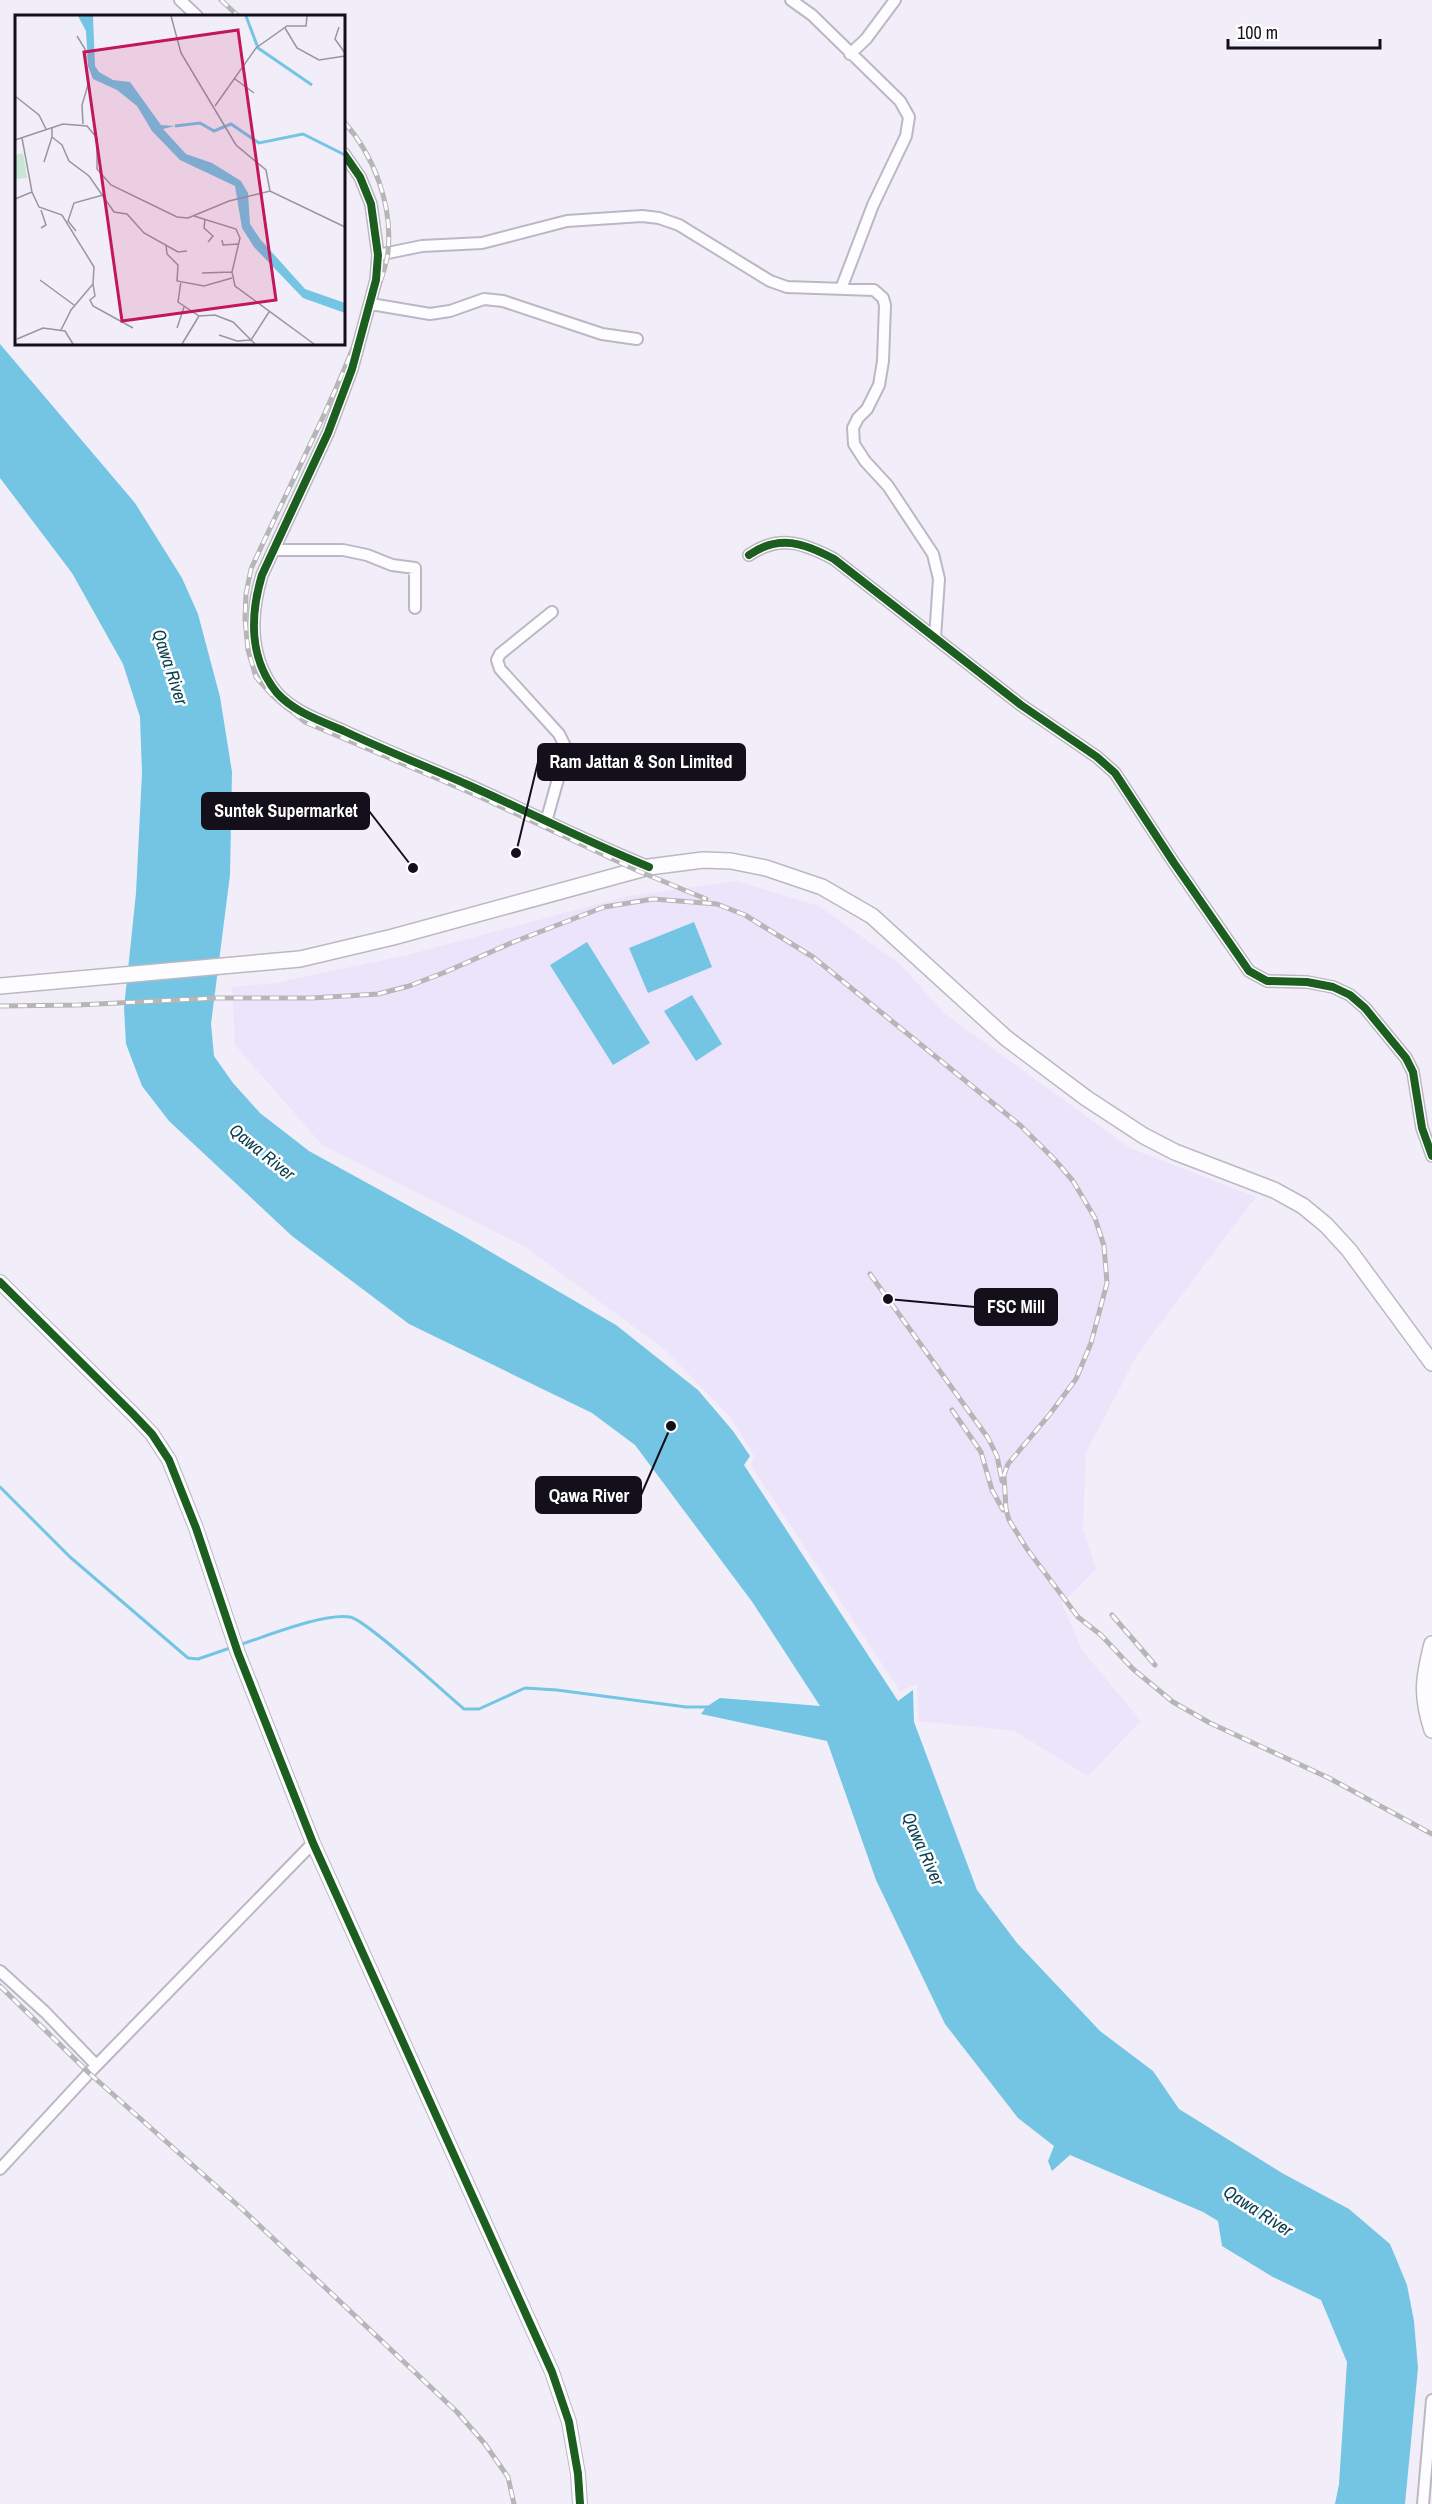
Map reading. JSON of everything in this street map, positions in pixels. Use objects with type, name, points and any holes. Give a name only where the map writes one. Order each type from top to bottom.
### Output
[{"type":"main road","points":[[0,987],[300,959],[649,867],[703,860],[731,861],[802,879],[844,898],[872,916],[981,1018],[1086,1098],[1144,1136],[1175,1152],[1274,1190],[1303,1206],[1349,1250],[1432,1363]]},
{"type":"main road","points":[[1432,1644],[1426,1667],[1424,1704],[1432,1730]]},
{"type":"street","points":[[180,0],[196,15]]},
{"type":"street","points":[[791,0],[812,15],[900,101],[909,117],[906,136],[873,205],[841,289]]},
{"type":"street","points":[[850,54],[866,39],[895,0]]},
{"type":"street","points":[[345,155],[360,177],[370,204],[378,255],[371,304],[352,369],[328,433],[262,575],[253,620],[257,650],[268,680],[292,706],[321,721],[649,867]]},
{"type":"street","points":[[378,255],[422,246],[482,243],[567,221],[642,216],[659,218],[679,225],[770,280],[795,288],[874,290],[883,298],[885,305],[879,385],[867,409],[858,418],[853,428],[854,444],[865,461],[888,486],[933,554],[939,579],[935,638]]},
{"type":"street","points":[[371,304],[430,314],[484,299],[503,301],[602,334],[637,339]]},
{"type":"street","points":[[749,555],[759,548],[772,544],[808,545],[834,559],[1021,705],[1097,757],[1115,773],[1249,971],[1267,981],[1307,982],[1333,987],[1350,995],[1365,1008],[1406,1058],[1413,1072],[1422,1128],[1432,1156]]},
{"type":"street","points":[[275,550],[343,550],[367,555],[392,565],[415,568],[415,608]]},
{"type":"street","points":[[546,822],[565,746],[559,734],[500,669],[497,660],[500,654],[552,612]]},
{"type":"street","points":[[0,1282],[152,1434],[169,1460],[196,1528],[238,1653],[313,1843],[552,2372],[569,2422],[578,2474],[580,2504]]},
{"type":"street","points":[[0,2169],[96,2065],[313,1843]]},
{"type":"street","points":[[0,1971],[45,2012],[96,2065]]},
{"type":"street","points":[[1423,2504],[1432,2400]]},
{"type":"shaded area","points":[[737,881],[819,906],[901,965],[944,1013],[1130,1148],[1256,1197],[1137,1355],[1086,1453],[1083,1528],[1096,1569],[1062,1604],[1082,1650],[1141,1721],[1088,1776],[1014,1731],[918,1721],[917,1684],[900,1691],[751,1466],[754,1456],[731,1418],[665,1350],[527,1248],[322,1145],[235,1045],[232,987],[275,983],[407,955],[628,896]]},
{"type":"water","points":[[0,344],[135,503],[182,578],[198,614],[220,697],[232,772],[230,875],[211,1024],[214,1056],[233,1083],[260,1113],[309,1151],[460,1234],[616,1325],[698,1390],[733,1431],[750,1456],[744,1465],[898,1701],[913,1690],[914,1722],[977,1890],[1017,1943],[1100,2031],[1153,2071],[1179,2109],[1282,2173],[1349,2209],[1390,2244],[1407,2285],[1414,2321],[1418,2368],[1405,2504],[1335,2504],[1339,2484],[1347,2362],[1321,2300],[1273,2277],[1222,2246],[1218,2221],[1203,2212],[1070,2155],[1052,2171],[1048,2161],[1054,2146],[1018,2118],[945,2024],[876,1880],[827,1741],[701,1714],[706,1707],[720,1698],[820,1706],[753,1603],[635,1445],[592,1413],[409,1324],[292,1236],[169,1121],[142,1086],[126,1044],[124,1008],[136,893],[142,773],[140,717],[123,664],[72,573],[0,478]]},
{"type":"water","points":[[694,922],[712,967],[648,993],[629,948]]},
{"type":"water","points":[[587,942],[650,1043],[613,1065],[550,965]]},
{"type":"water","points":[[692,995],[722,1044],[696,1061],[664,1011]]},
{"type":"waterway","points":[[0,1487],[70,1557],[188,1658],[198,1659],[233,1647]]},
{"type":"waterway","points":[[239,1645],[325,1618],[350,1617],[372,1630],[464,1709],[479,1709],[525,1688],[686,1707],[708,1707]]},
{"type":"railway","points":[[221,0],[237,15]]},
{"type":"railway","points":[[345,123],[364,150],[379,182],[387,217],[388,252],[380,282],[347,363],[251,569],[246,594],[245,619],[248,650],[256,677],[272,695],[305,722],[478,796],[636,870],[706,899]]},
{"type":"railway","points":[[0,1006],[78,1005],[217,998],[312,998],[378,994],[409,986],[443,973],[511,943],[604,907],[653,899],[717,904],[745,915],[813,957],[1021,1126],[1073,1181],[1095,1218],[1104,1246],[1107,1283],[1091,1343],[1076,1379],[1008,1464],[1004,1475],[1009,1520],[1027,1549],[1078,1617],[1101,1635],[1133,1669],[1173,1702],[1210,1723],[1329,1778],[1432,1834]]},
{"type":"railway","points":[[870,1274],[988,1438],[997,1456],[1002,1481]]},
{"type":"railway","points":[[952,1410],[981,1452],[992,1490],[1003,1510]]},
{"type":"railway","points":[[1112,1615],[1155,1665]]},
{"type":"railway","points":[[0,1986],[89,2073],[242,2209],[457,2412],[485,2444],[508,2477],[514,2504]]},
{"type":"cycle path","points":[[345,155],[360,177],[371,204],[378,255],[376,280],[352,369],[328,433],[262,575],[254,621],[254,636],[261,666],[277,693],[291,706],[308,715],[649,867]]},
{"type":"cycle path","points":[[749,555],[760,548],[792,543],[834,559],[1021,705],[1097,757],[1115,773],[1249,971],[1267,981],[1307,982],[1333,987],[1350,995],[1365,1008],[1406,1058],[1413,1072],[1422,1128],[1432,1156]]},
{"type":"cycle path","points":[[0,1282],[152,1434],[169,1460],[196,1528],[238,1653],[313,1843],[552,2372],[569,2422],[578,2474],[580,2504]]},
{"type":"place","name":"Ram Jattan & Son Limited","points":[[516,853]]},
{"type":"place","name":"Suntek Supermarket","points":[[413,868]]},
{"type":"place","name":"FSC Mill","points":[[888,1299]]},
{"type":"place","name":"Qawa River","points":[[671,1426]]}]
